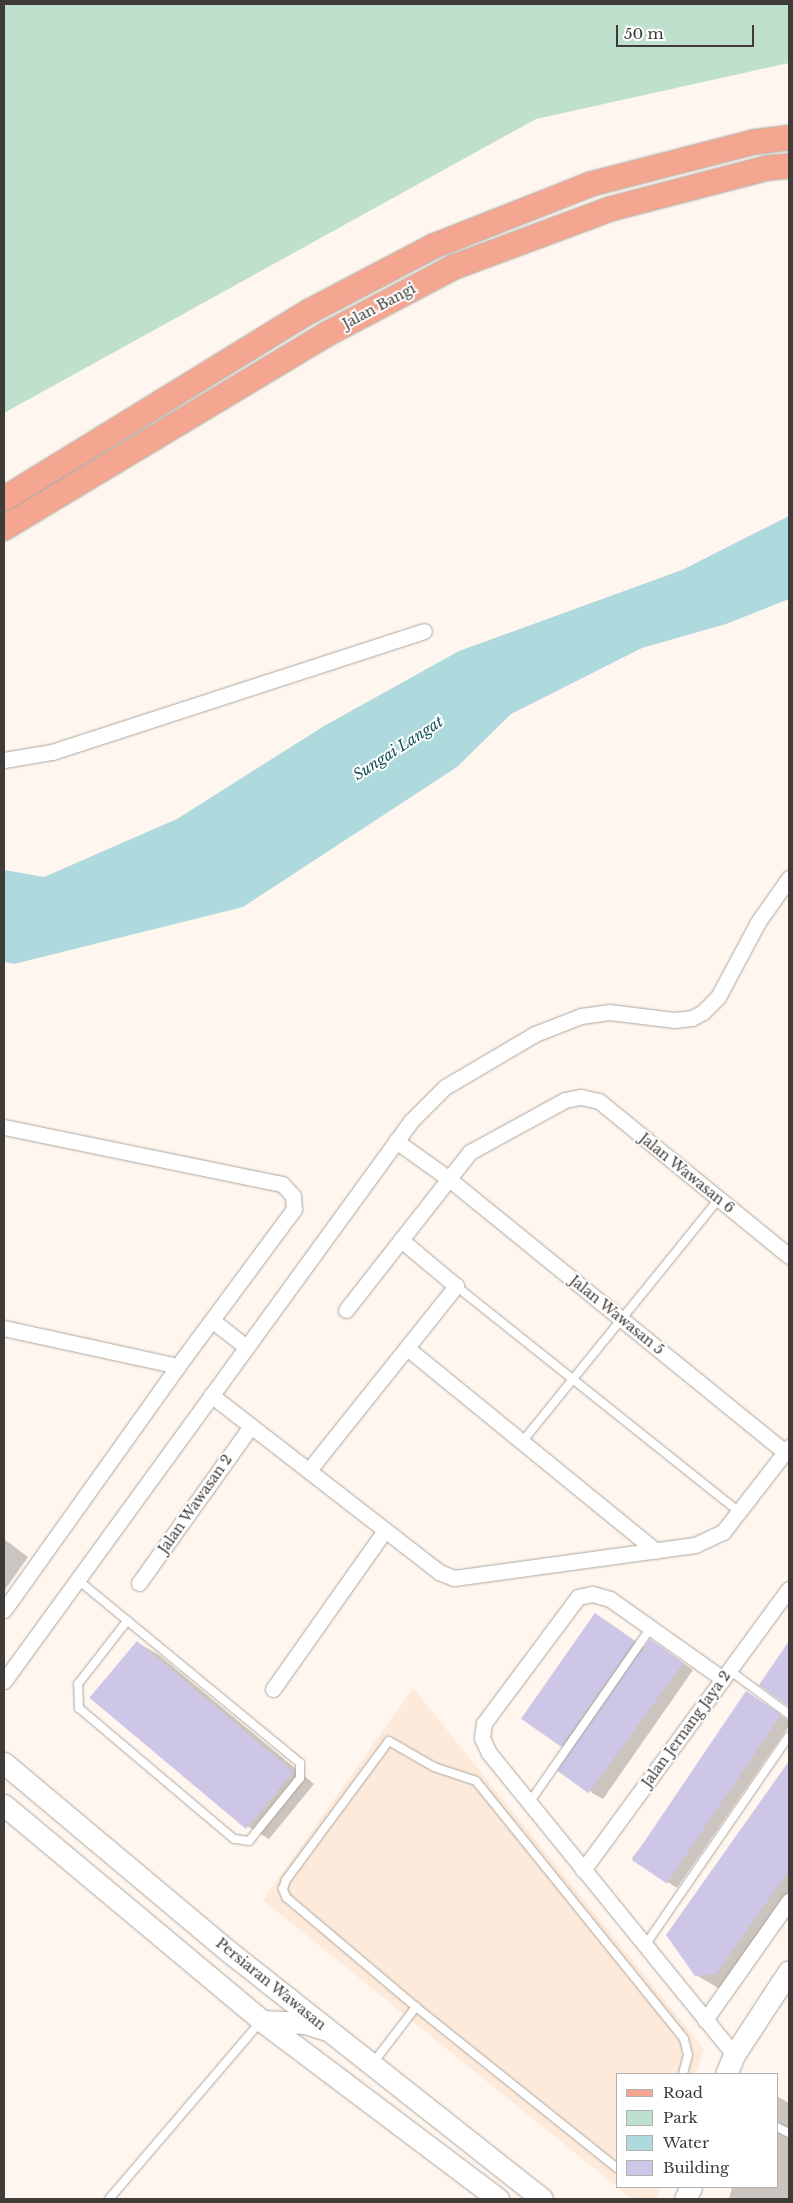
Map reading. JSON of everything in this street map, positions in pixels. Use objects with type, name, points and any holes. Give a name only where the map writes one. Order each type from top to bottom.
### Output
[{"type":"main road","name":"Jalan Bangi","points":[[4,499],[310,311],[434,246],[592,184],[754,142],[789,138]]},
{"type":"main road","name":"Jalan Bangi","points":[[4,528],[325,335],[454,267],[610,209],[767,168],[789,166]]},
{"type":"main road","name":"Persiaran Wawasan","points":[[4,1763],[232,1954],[373,2063],[542,2199]]},
{"type":"main road","points":[[4,1805],[262,2020],[498,2199]]},
{"type":"main road","points":[[232,1954],[256,1992],[262,2020]]},
{"type":"main road","points":[[726,2073],[734,2055],[785,1984]]},
{"type":"main road","points":[[262,2020],[305,2023],[331,2032]]},
{"type":"street","points":[[4,760],[52,752],[424,631]]},
{"type":"street","points":[[4,1681],[411,1121],[445,1087],[535,1034],[581,1016],[609,1012],[674,1020],[692,1018],[704,1012],[718,997],[758,922],[789,878]]},
{"type":"street","name":"Jalan Wawasan 6","points":[[449,1179],[470,1152],[565,1100],[581,1096],[599,1101],[789,1256]]},
{"type":"street","points":[[4,1127],[282,1184],[293,1196],[294,1209],[178,1366],[4,1610]]},
{"type":"street","name":"Jalan Wawasan 5","points":[[396,1142],[449,1179],[787,1449]]},
{"type":"street","points":[[346,1310],[449,1179]]},
{"type":"street","points":[[309,1470],[456,1286],[401,1240]]},
{"type":"street","points":[[213,1321],[246,1347]]},
{"type":"street","points":[[4,1328],[178,1366]]},
{"type":"street","points":[[407,1348],[656,1551]]},
{"type":"street","points":[[212,1395],[438,1572],[454,1578],[656,1551],[702,1542],[723,1532],[787,1449]]},
{"type":"street","name":"Jalan Wawasan 2","points":[[138,1583],[251,1426]]},
{"type":"street","points":[[273,1689],[385,1530]]},
{"type":"street","name":"Jalan Jernang Jaya 2","points":[[583,1870],[789,1589]]},
{"type":"street","points":[[726,1675],[610,1599],[592,1594],[578,1597],[484,1723],[482,1738],[489,1753],[583,1870],[646,1944],[734,2055]]},
{"type":"street","points":[[705,2020],[789,1901]]},
{"type":"lane","points":[[522,1442],[719,1200]]},
{"type":"lane","points":[[456,1286],[738,1512]]},
{"type":"lane","points":[[78,1580],[300,1763],[300,1778],[249,1842],[241,1843],[234,1839],[79,1708],[78,1684],[127,1622]]},
{"type":"lane","points":[[529,1803],[652,1626]]},
{"type":"lane","points":[[726,1675],[789,1714]]},
{"type":"lane","points":[[646,1944],[789,1738]]},
{"type":"lane","points":[[616,2167],[416,2007],[286,1897],[283,1889],[286,1880],[390,1741],[434,1767],[476,1781],[684,2040],[688,2055],[683,2073]]},
{"type":"lane","points":[[373,2063],[416,2007]]},
{"type":"lane","points":[[109,2199],[262,2020]]},
{"type":"shaded area","points":[[413,1688],[704,2049],[696,2073],[616,2073],[616,2186],[263,1900]]},
{"type":"shaded area","points":[[618,2188],[660,2188],[656,2199],[632,2199]]},
{"type":"green space","points":[[4,4],[789,4],[789,63],[536,119],[4,413]]},
{"type":"water","name":"Sungai Langat","points":[[789,516],[789,599],[726,624],[642,648],[511,714],[457,767],[243,907],[14,964],[4,962],[4,870],[44,877],[177,819],[324,726],[459,651],[682,570]]},
{"type":"building","points":[[595,1613],[635,1641],[561,1747],[521,1719]]},
{"type":"building","points":[[650,1639],[683,1663],[589,1793],[555,1769]]},
{"type":"building","points":[[137,1641],[293,1772],[246,1829],[89,1698]]},
{"type":"building","points":[[789,1641],[789,1704],[788,1706],[759,1685]]},
{"type":"building","points":[[746,1691],[781,1714],[667,1884],[632,1860]]},
{"type":"building","points":[[789,1761],[789,1870],[716,1974],[695,1976],[666,1935]]}]
